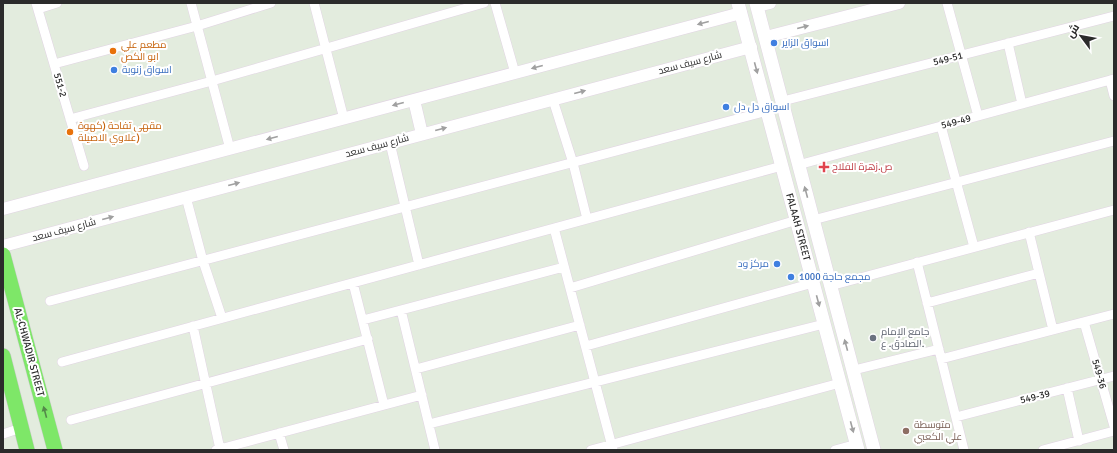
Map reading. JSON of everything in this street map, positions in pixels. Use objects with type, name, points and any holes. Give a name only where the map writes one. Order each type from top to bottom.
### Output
[{"type":"main road","name":"FALAAH STREET","points":[[756,5],[783,101],[798,165],[814,220],[874,450]]},
{"type":"main road","name":"FALAAH STREET","points":[[740,8],[857,447]]},
{"type":"main road","name":"AL-CHWADIR STREET","points":[[3,255],[55,450]]},
{"type":"main road","points":[[3,356],[6,378],[27,450]]},
{"type":"street","points":[[37,6],[57,3]]},
{"type":"street","points":[[191,3],[230,149]]},
{"type":"street","points":[[54,64],[197,26],[271,3]]},
{"type":"street","points":[[314,3],[344,119]]},
{"type":"street","points":[[70,119],[212,81],[484,3]]},
{"type":"street","points":[[495,3],[515,73]]},
{"type":"street","points":[[756,5],[770,3]]},
{"type":"street","points":[[766,37],[899,3]]},
{"type":"street","points":[[947,3],[978,116]]},
{"type":"street","name":"551-2","points":[[37,6],[84,166]]},
{"type":"street","points":[[3,209],[515,73],[740,8]]},
{"type":"street","name":"549-51","points":[[783,101],[1114,16]]},
{"type":"street","points":[[1008,43],[1022,104]]},
{"type":"street","name":"شارع سيف سعد","points":[[3,246],[751,47]]},
{"type":"street","points":[[1112,80],[1114,96]]},
{"type":"street","name":"549-49","points":[[798,165],[1112,80]]},
{"type":"street","points":[[414,100],[422,134]]},
{"type":"street","points":[[553,100],[573,163],[587,219]]},
{"type":"street","points":[[50,301],[767,111]]},
{"type":"street","points":[[941,126],[974,247]]},
{"type":"street","points":[[814,220],[1114,141]]},
{"type":"street","points":[[390,143],[419,264]]},
{"type":"street","points":[[62,362],[782,166]]},
{"type":"street","points":[[186,197],[203,261],[222,318]]},
{"type":"street","points":[[830,286],[1114,210]]},
{"type":"street","points":[[570,288],[796,220]]},
{"type":"street","points":[[554,228],[613,447]]},
{"type":"street","points":[[1029,232],[1053,330]]},
{"type":"street","points":[[917,262],[964,450]]},
{"type":"street","points":[[363,320],[564,267]]},
{"type":"street","points":[[927,303],[1039,273]]},
{"type":"street","points":[[353,283],[384,405]]},
{"type":"street","points":[[586,346],[813,283]]},
{"type":"street","points":[[402,310],[435,450]]},
{"type":"street","points":[[941,359],[1114,314]]},
{"type":"street","name":"549-36","points":[[1084,322],[1114,426]]},
{"type":"street","points":[[429,424],[824,324]]},
{"type":"street","points":[[416,369],[580,325]]},
{"type":"street","points":[[193,326],[218,449],[422,395]]},
{"type":"street","points":[[71,420],[368,339]]},
{"type":"street","points":[[854,370],[939,349]]},
{"type":"street","name":"549-39","points":[[956,417],[1114,376]]},
{"type":"street","points":[[591,450],[613,447],[840,383]]},
{"type":"street","points":[[1067,388],[1079,441]]},
{"type":"street","points":[[3,434],[21,428]]},
{"type":"street","points":[[1043,450],[1114,432]]},
{"type":"street","points":[[280,433],[284,450]]},
{"type":"street","points":[[835,450],[857,447]]},
{"type":"place","name":"اسواق الزاير","points":[[774,43]]},
{"type":"place","name":"مطعم علي ابو الكص","points":[[113,51]]},
{"type":"place","name":"اسواق زنوبة","points":[[114,70]]},
{"type":"place","name":"اسواق دل دل","points":[[726,107]]},
{"type":"place","name":"مقهى تفاحة (كهوة علاوي الاصيلة)","points":[[70,132]]},
{"type":"place","name":"ص.زهرة الفلاح","points":[[824,167]]},
{"type":"place","name":"مركز ود","points":[[777,264]]},
{"type":"place","name":"مجمع حاجة 1000","points":[[791,277]]},
{"type":"place","name":"جامع الإمام الصادق. ع.","points":[[873,338]]},
{"type":"place","name":"متوسطة علي الكعبي","points":[[906,431]]}]
